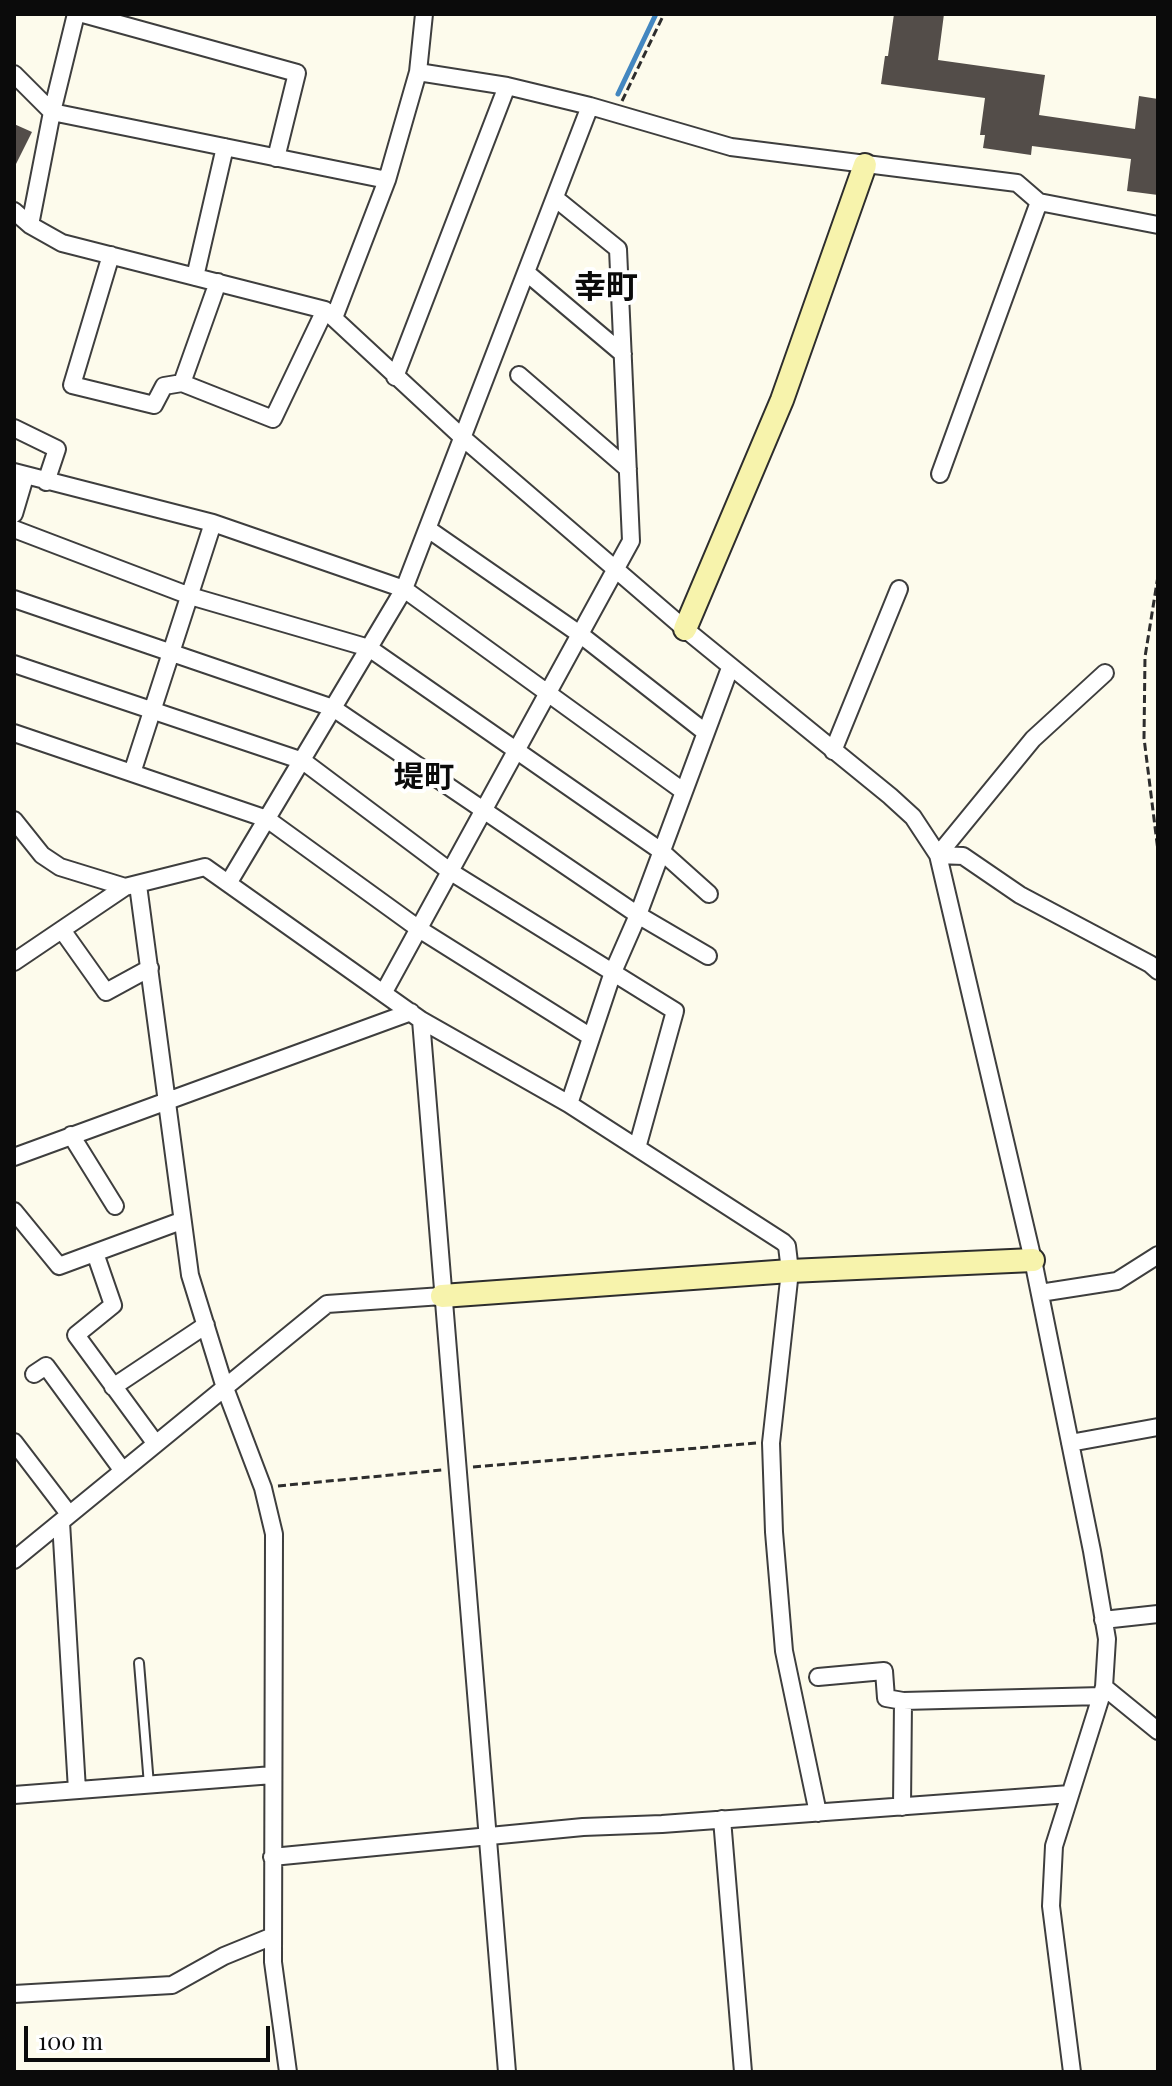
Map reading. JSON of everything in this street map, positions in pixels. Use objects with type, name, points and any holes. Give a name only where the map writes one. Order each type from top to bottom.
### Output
[{"type":"street","points":[[30,225],[52,112],[76,14]]},
{"type":"street","points":[[83,14],[297,73],[276,158]]},
{"type":"street","points":[[111,255],[72,385],[154,405],[164,386],[182,383],[273,419],[330,314],[387,180],[418,72],[424,14]]},
{"type":"street","points":[[418,72],[507,86],[590,106],[731,147],[1017,183],[1039,202],[1158,225]]},
{"type":"street","points":[[14,74],[52,112],[387,180]]},
{"type":"street","points":[[395,377],[507,86]]},
{"type":"street","points":[[229,882],[404,589],[590,106]]},
{"type":"street","points":[[195,277],[225,147]]},
{"type":"street","points":[[685,629],[782,400],[865,165]]},
{"type":"street","points":[[384,992],[631,541],[618,249],[555,198]]},
{"type":"street","points":[[940,474],[1039,202]]},
{"type":"street","points":[[14,211],[30,225],[62,243],[330,314],[463,438],[617,571],[913,817],[938,855],[1033,1260],[1103,1620],[1107,1659],[1103,1691],[1054,1846],[1050,1888],[1072,2072]]},
{"type":"street","points":[[527,273],[623,354]]},
{"type":"street","points":[[182,383],[218,282]]},
{"type":"street","points":[[519,375],[628,469]]},
{"type":"street","points":[[14,428],[57,449],[46,482]]},
{"type":"street","points":[[14,514],[19,475],[213,523],[404,589],[683,791]]},
{"type":"street","points":[[132,773],[213,523]]},
{"type":"street","points":[[14,529],[190,596],[369,648],[661,851],[709,894]]},
{"type":"street","points":[[428,529],[581,635],[705,732]]},
{"type":"street","points":[[833,751],[899,589]]},
{"type":"street","points":[[14,599],[333,708],[638,915],[708,956]]},
{"type":"street","points":[[14,664],[303,761],[451,872],[675,1011],[637,1148]]},
{"type":"street","points":[[569,1104],[613,972],[638,915],[730,668]]},
{"type":"street","points":[[938,855],[1033,739],[1105,673]]},
{"type":"street","points":[[14,733],[267,819],[419,929],[591,1037]]},
{"type":"street","points":[[14,820],[42,855],[60,867],[132,886]]},
{"type":"street","points":[[938,855],[963,856],[1020,895],[1158,971]]},
{"type":"street","points":[[14,962],[132,886],[205,867],[416,1016],[569,1104],[787,1246],[790,1271],[771,1443],[774,1532],[784,1651],[818,1813]]},
{"type":"street","points":[[132,886],[150,968],[190,1275],[225,1388],[263,1488],[274,1534],[273,1962],[288,2072]]},
{"type":"street","points":[[62,930],[106,992],[150,968]]},
{"type":"street","points":[[15,1152],[416,1016]]},
{"type":"street","points":[[416,1016],[507,2072]]},
{"type":"street","points":[[71,1135],[115,1206]]},
{"type":"street","points":[[14,1211],[59,1266],[181,1221]]},
{"type":"street","points":[[95,1253],[113,1305],[76,1335],[156,1444]]},
{"type":"street","points":[[1040,1293],[1117,1281],[1158,1255]]},
{"type":"street","points":[[15,1557],[327,1304],[790,1271],[1033,1260]]},
{"type":"street","points":[[113,1387],[206,1325]]},
{"type":"street","points":[[34,1374],[46,1366],[123,1471]]},
{"type":"street","points":[[1070,1443],[1158,1427]]},
{"type":"street","points":[[14,1442],[65,1518],[77,1790]]},
{"type":"street","points":[[1103,1620],[1158,1614]]},
{"type":"street","points":[[818,1677],[884,1671],[886,1698],[903,1701],[1103,1691],[1158,1731]]},
{"type":"street","points":[[902,1807],[903,1701]]},
{"type":"street","points":[[14,1795],[273,1775]]},
{"type":"street","points":[[272,1857],[583,1827],[1070,1794]]},
{"type":"street","points":[[722,1819],[743,2072]]},
{"type":"street","points":[[14,1994],[172,1985],[224,1956],[273,1936]]},
{"type":"lane","points":[[139,1663],[149,1785]]},
{"type":"path","points":[[615,115],[664,14]]},
{"type":"path","points":[[1158,576],[1145,657],[1144,738],[1158,851]]},
{"type":"path","points":[[263,1488],[457,1468],[771,1443]]},
{"type":"building","points":[[894,14],[944,14],[938,60],[1045,75],[1039,115],[1135,129],[1139,96],[1158,99],[1158,195],[1127,191],[1131,159],[1032,146],[1031,155],[983,148],[985,135],[980,135],[985,98],[881,84]]},
{"type":"building","points":[[14,124],[32,132],[14,168]]},
{"type":"waterway","points":[[618,94],[656,14]]},
{"type":"district","name":"幸町","points":[[606,288]]},
{"type":"district","name":"堤町","points":[[424,778]]}]
